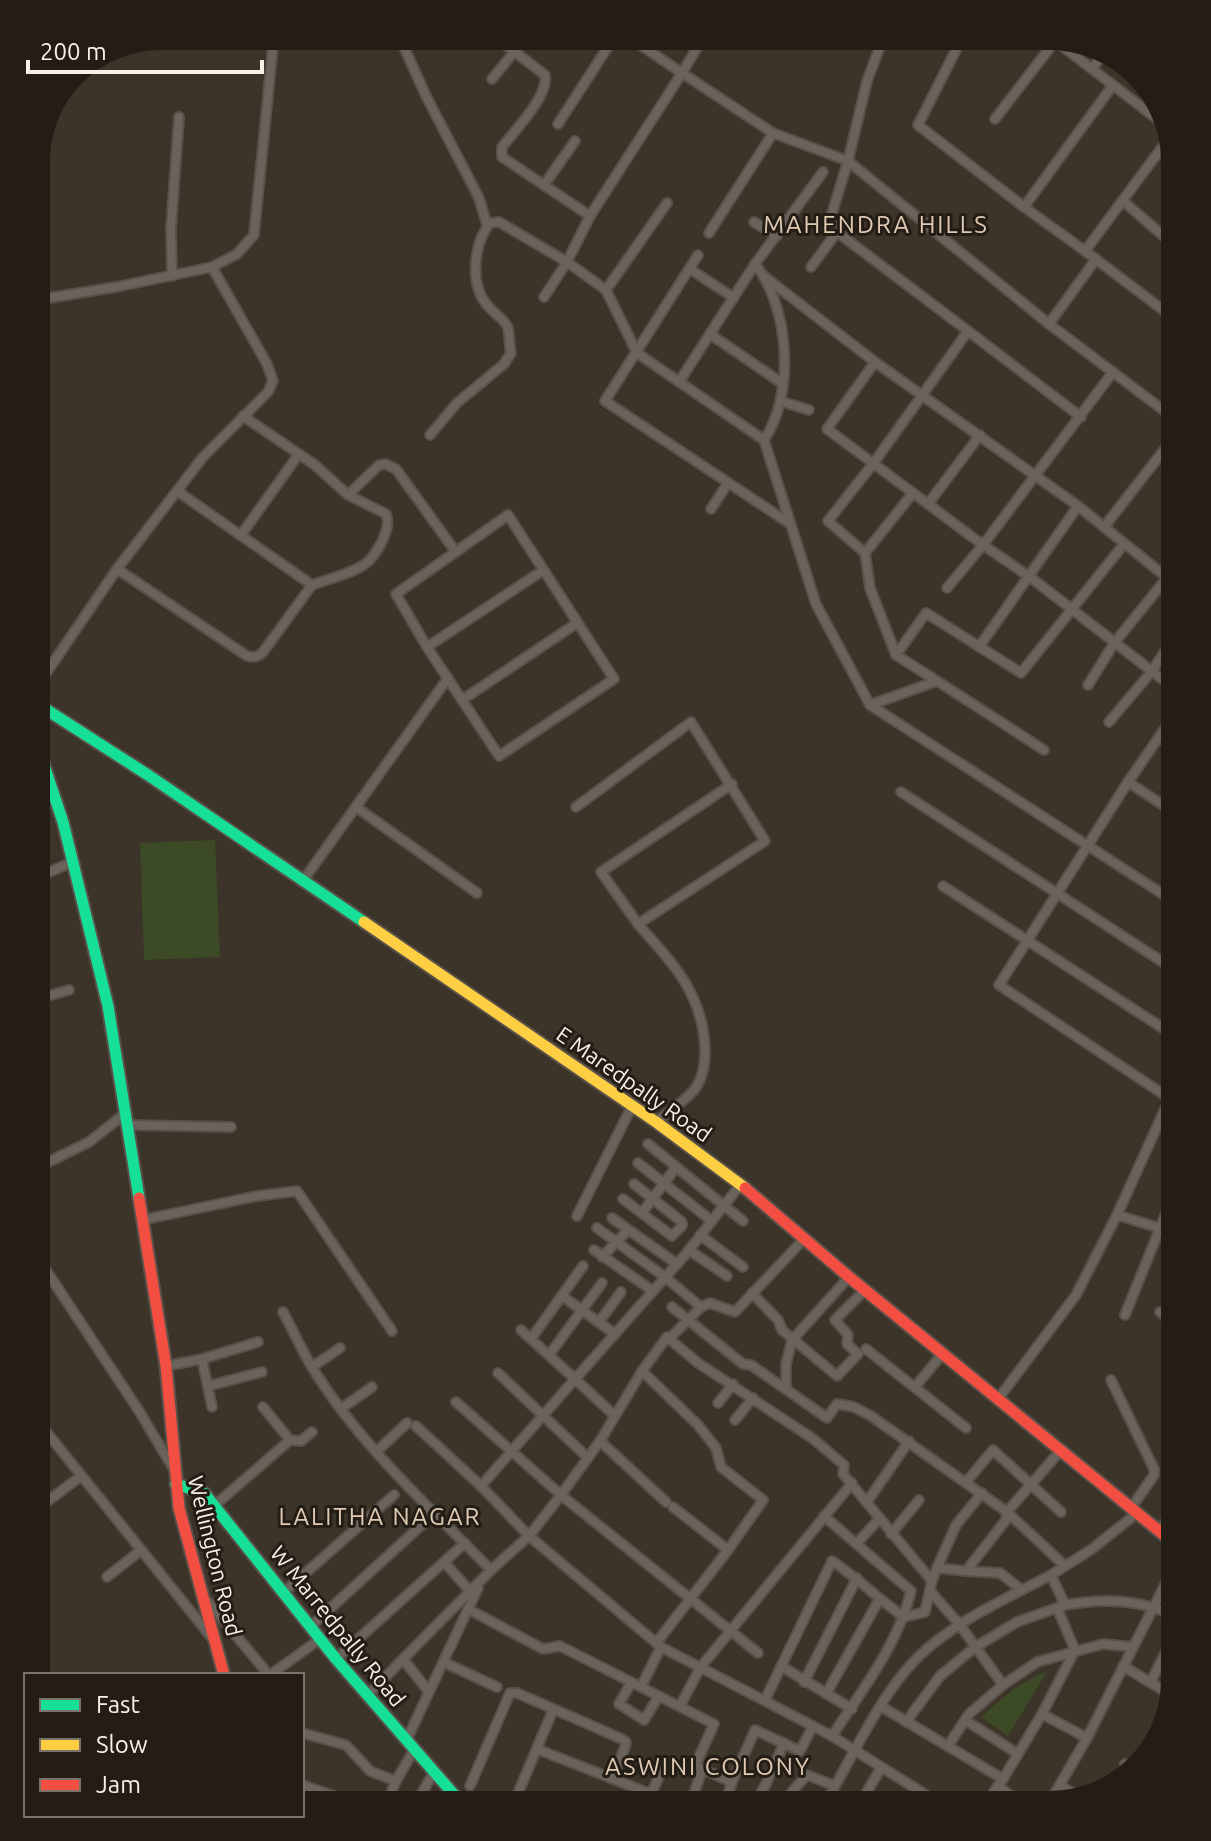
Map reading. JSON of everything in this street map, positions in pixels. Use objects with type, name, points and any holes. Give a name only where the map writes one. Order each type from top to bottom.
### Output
[{"type":"main road","name":"E Maredpally Road","points":[[50,712],[148,775],[656,1122],[741,1184],[849,1277],[1159,1531]]},
{"type":"main road","name":"Wellington Road","points":[[50,783],[63,822],[108,1006],[166,1366],[179,1508],[224,1673]]},
{"type":"main road","name":"W Marredpally Road","points":[[176,1484],[204,1493],[336,1659],[434,1772],[446,1791]]},
{"type":"street","points":[[50,298],[212,267],[237,254],[254,235],[273,50]]},
{"type":"street","points":[[405,50],[479,198],[487,225],[477,250],[479,289],[485,304],[508,326],[511,353],[504,364],[457,403],[430,435]]},
{"type":"street","points":[[492,79],[515,50],[545,75],[547,81],[539,99],[500,153],[504,160],[590,216]]},
{"type":"street","points":[[558,124],[606,50]]},
{"type":"street","points":[[648,50],[773,133],[848,161],[1049,324],[1161,408]]},
{"type":"street","points":[[544,297],[567,262],[590,216],[696,50]]},
{"type":"street","points":[[879,50],[867,81],[830,220],[837,232],[1081,417]]},
{"type":"street","points":[[956,50],[918,125],[1161,308]]},
{"type":"street","points":[[995,119],[1044,50]]},
{"type":"street","points":[[1070,52],[1150,113]]},
{"type":"street","points":[[1092,69],[1098,61]]},
{"type":"street","points":[[1024,207],[1113,85]]},
{"type":"street","points":[[172,276],[171,228],[179,117]]},
{"type":"street","points":[[709,233],[773,133]]},
{"type":"street","points":[[544,185],[575,141]]},
{"type":"street","points":[[1085,251],[1160,150]]},
{"type":"street","points":[[679,382],[755,264],[823,172]]},
{"type":"street","points":[[1123,201],[1161,234]]},
{"type":"street","points":[[606,290],[667,203]]},
{"type":"street","points":[[487,225],[499,222],[567,262],[606,290],[637,353],[764,440],[816,604],[870,705],[1161,893]]},
{"type":"street","points":[[754,222],[777,236]]},
{"type":"street","points":[[811,267],[837,232]]},
{"type":"street","points":[[698,255],[605,401],[790,524]]},
{"type":"street","points":[[1049,324],[1096,259]]},
{"type":"street","points":[[755,264],[765,277],[875,362],[1078,506],[1161,573]]},
{"type":"street","points":[[50,667],[117,569],[203,457],[272,387],[271,373],[212,267]]},
{"type":"street","points":[[690,269],[734,298]]},
{"type":"street","points":[[764,440],[775,424],[786,367],[780,325],[765,277]]},
{"type":"street","points":[[968,331],[873,464],[828,521],[865,553],[870,588],[896,655],[1044,750]]},
{"type":"street","points":[[710,334],[783,384]]},
{"type":"street","points":[[875,362],[827,429],[1030,577],[1161,678]]},
{"type":"street","points":[[947,588],[1113,372]]},
{"type":"street","points":[[780,401],[809,410]]},
{"type":"street","points":[[117,569],[247,656],[253,657],[263,652],[312,585],[367,563],[386,534],[389,522],[386,514],[348,495],[299,454],[243,416]]},
{"type":"street","points":[[928,504],[980,435]]},
{"type":"street","points":[[241,535],[299,454]]},
{"type":"street","points":[[1104,527],[1161,454]]},
{"type":"street","points":[[348,495],[379,465],[391,466],[455,551]]},
{"type":"street","points":[[711,509],[728,483]]},
{"type":"street","points":[[177,491],[312,585]]},
{"type":"street","points":[[865,553],[913,493]]},
{"type":"street","points":[[979,647],[1078,506]]},
{"type":"street","points":[[508,515],[542,571],[614,679],[499,756],[396,594],[508,515]]},
{"type":"street","points":[[896,655],[926,613],[1021,673],[1124,544]]},
{"type":"street","points":[[427,647],[542,571]]},
{"type":"street","points":[[1088,685],[1115,642],[1161,592]]},
{"type":"street","points":[[462,700],[577,623]]},
{"type":"street","points":[[1109,722],[1161,657]]},
{"type":"street","points":[[302,882],[448,678]]},
{"type":"street","points":[[870,705],[937,681]]},
{"type":"street","points":[[576,807],[691,722],[765,841],[638,924]]},
{"type":"street","points":[[1161,734],[999,985],[1161,1093]]},
{"type":"street","points":[[1128,782],[1161,804]]},
{"type":"street","points":[[656,1122],[694,1090],[702,1077],[705,1063],[701,1013],[693,995],[667,957],[638,924],[601,872],[732,784]]},
{"type":"street","points":[[901,792],[1161,961]]},
{"type":"street","points":[[356,807],[477,893]]},
{"type":"street","points":[[50,872],[72,862]]},
{"type":"street","points":[[943,886],[1161,1027]]},
{"type":"street","points":[[50,995],[69,990]]},
{"type":"street","points":[[577,1216],[632,1106]]},
{"type":"street","points":[[50,1161],[126,1119],[231,1127]]},
{"type":"street","points":[[998,1399],[1076,1295],[1161,1121]]},
{"type":"street","points":[[648,1144],[743,1221]]},
{"type":"street","points":[[638,1163],[712,1221]]},
{"type":"street","points":[[642,1213],[676,1167]]},
{"type":"street","points":[[623,1199],[674,1236],[683,1224],[634,1184]]},
{"type":"street","points":[[481,1486],[677,1264],[741,1184]]},
{"type":"street","points":[[142,1220],[257,1196],[297,1191],[392,1331]]},
{"type":"street","points":[[1117,1215],[1160,1228],[1125,1315]]},
{"type":"street","points":[[612,1218],[677,1264]]},
{"type":"street","points":[[597,1228],[701,1307]]},
{"type":"street","points":[[628,1230],[617,1243],[598,1254],[653,1291]]},
{"type":"street","points":[[700,1235],[743,1267]]},
{"type":"street","points":[[367,1696],[491,1570],[529,1536],[600,1441],[642,1371],[667,1337],[669,1339],[701,1307],[710,1303],[735,1312],[805,1238]]},
{"type":"street","points":[[689,1250],[727,1276]]},
{"type":"street","points":[[531,1339],[583,1266]]},
{"type":"street","points":[[50,1276],[174,1469]]},
{"type":"street","points":[[786,1389],[786,1364],[792,1340],[849,1277]]},
{"type":"street","points":[[549,1355],[602,1283]]},
{"type":"street","points":[[752,1293],[792,1340],[837,1376],[858,1354],[847,1344],[848,1335],[835,1320],[865,1290]]},
{"type":"street","points":[[599,1322],[621,1292]]},
{"type":"street","points":[[562,1296],[615,1334]]},
{"type":"street","points":[[672,1307],[743,1364],[751,1365],[827,1418],[837,1404],[854,1407],[909,1441],[1007,1512],[1064,1565]]},
{"type":"street","points":[[283,1312],[312,1367],[376,1452],[491,1570]]},
{"type":"street","points":[[521,1330],[615,1416]]},
{"type":"street","points":[[669,1339],[698,1363],[812,1438],[844,1465],[843,1474],[880,1518],[1003,1685]]},
{"type":"street","points":[[166,1366],[258,1342]]},
{"type":"street","points":[[312,1367],[340,1348]]},
{"type":"street","points":[[866,1349],[966,1428]]},
{"type":"street","points":[[915,1387],[943,1353]]},
{"type":"street","points":[[202,1359],[212,1407]]},
{"type":"street","points":[[641,1687],[659,1644],[763,1500],[721,1467],[716,1448],[698,1425],[642,1371]]},
{"type":"street","points":[[208,1386],[262,1372]]},
{"type":"street","points":[[498,1373],[588,1458]]},
{"type":"street","points":[[832,1791],[882,1707],[916,1660],[960,1625],[1092,1549],[1134,1510],[1154,1475],[1154,1469],[1111,1380]]},
{"type":"street","points":[[718,1403],[733,1384]]},
{"type":"street","points":[[342,1408],[372,1387]]},
{"type":"street","points":[[735,1420],[753,1398]]},
{"type":"street","points":[[456,1402],[561,1495],[758,1653]]},
{"type":"street","points":[[263,1407],[290,1440],[301,1441],[312,1432]]},
{"type":"street","points":[[376,1452],[412,1424],[481,1486],[529,1536],[659,1644],[832,1736],[919,1791]]},
{"type":"street","points":[[50,1437],[216,1643]]},
{"type":"street","points":[[214,1506],[290,1440]]},
{"type":"street","points":[[600,1441],[670,1504],[728,1550]]},
{"type":"street","points":[[867,1502],[909,1441]]},
{"type":"street","points":[[966,1482],[993,1450],[1061,1512]]},
{"type":"street","points":[[966,1571],[1006,1520],[1007,1512],[1061,1450]]},
{"type":"street","points":[[50,1499],[81,1476]]},
{"type":"street","points":[[680,1706],[700,1668],[852,1483]]},
{"type":"street","points":[[765,1700],[832,1561],[904,1617],[925,1612],[937,1568],[956,1525],[982,1493]]},
{"type":"street","points":[[284,1592],[394,1495]]},
{"type":"street","points":[[891,1534],[919,1500]]},
{"type":"street","points":[[824,1516],[858,1542],[911,1591],[904,1617],[852,1709],[832,1736]]},
{"type":"street","points":[[858,1542],[880,1518]]},
{"type":"street","points":[[310,1627],[427,1520]]},
{"type":"street","points":[[336,1659],[465,1543]]},
{"type":"street","points":[[107,1577],[140,1551]]},
{"type":"street","points":[[444,1562],[471,1592]]},
{"type":"street","points":[[937,1568],[1000,1573],[1022,1590]]},
{"type":"street","points":[[995,1791],[1042,1714],[1075,1650],[1051,1575]]},
{"type":"street","points":[[804,1682],[857,1578]]},
{"type":"street","points":[[392,1791],[429,1692],[480,1584]]},
{"type":"street","points":[[1057,1790],[1161,1598]]},
{"type":"street","points":[[906,1722],[940,1676],[974,1648],[1017,1622],[1061,1606],[1113,1599],[1161,1609]]},
{"type":"street","points":[[826,1694],[879,1600]]},
{"type":"street","points":[[206,1601],[267,1673]]},
{"type":"street","points":[[468,1609],[543,1649],[560,1646],[714,1724],[695,1766],[732,1782]]},
{"type":"street","points":[[272,1673],[320,1639]]},
{"type":"street","points":[[948,1746],[965,1720],[1003,1685],[1037,1662],[1103,1644],[1133,1647]]},
{"type":"street","points":[[403,1659],[429,1692]]},
{"type":"street","points":[[1151,1681],[1161,1661]]},
{"type":"street","points":[[443,1662],[497,1687]]},
{"type":"street","points":[[781,1666],[852,1709]]},
{"type":"street","points":[[1123,1666],[1160,1688]]},
{"type":"street","points":[[631,1683],[619,1704],[644,1720],[659,1696]]},
{"type":"street","points":[[470,1786],[510,1693],[517,1693],[626,1742],[612,1778]]},
{"type":"street","points":[[882,1707],[948,1746],[1010,1791]]},
{"type":"street","points":[[519,1791],[553,1710]]},
{"type":"street","points":[[1042,1714],[1087,1738]]},
{"type":"street","points":[[965,1720],[1018,1754]]},
{"type":"street","points":[[729,1791],[755,1730],[800,1751],[813,1726]]},
{"type":"street","points":[[304,1734],[346,1745],[370,1771],[396,1781]]},
{"type":"street","points":[[762,1791],[784,1743]]},
{"type":"street","points":[[537,1749],[644,1791]]},
{"type":"street","points":[[867,1791],[881,1768]]},
{"type":"street","points":[[652,1791],[662,1770]]},
{"type":"street","points":[[695,1791],[702,1770]]},
{"type":"street","points":[[423,1791],[434,1772]]},
{"type":"street","points":[[793,1791],[807,1775],[835,1786]]},
{"type":"street","points":[[1060,1786],[1066,1790]]},
{"type":"green space","points":[[215,840],[220,957],[144,960],[140,843]]},
{"type":"green space","points":[[1048,1670],[1008,1736],[981,1717],[1013,1689]]},
{"type":"traffic: fast","points":[[50,712],[364,922]]},
{"type":"traffic: fast","points":[[50,783],[63,822],[108,1006],[139,1198]]},
{"type":"traffic: fast","points":[[176,1484],[204,1493],[336,1659],[451,1791]]},
{"type":"traffic: slow","points":[[364,922],[656,1122],[745,1188]]},
{"type":"traffic: jam","points":[[745,1188],[1161,1533]]},
{"type":"traffic: jam","points":[[139,1198],[166,1366],[179,1508],[223,1673]]},
{"type":"district","name":"MAHENDRA HILLS","points":[[876,225]]},
{"type":"district","name":"LALITHA NAGAR","points":[[380,1517]]},
{"type":"district","name":"ASWINI COLONY","points":[[708,1767]]}]
